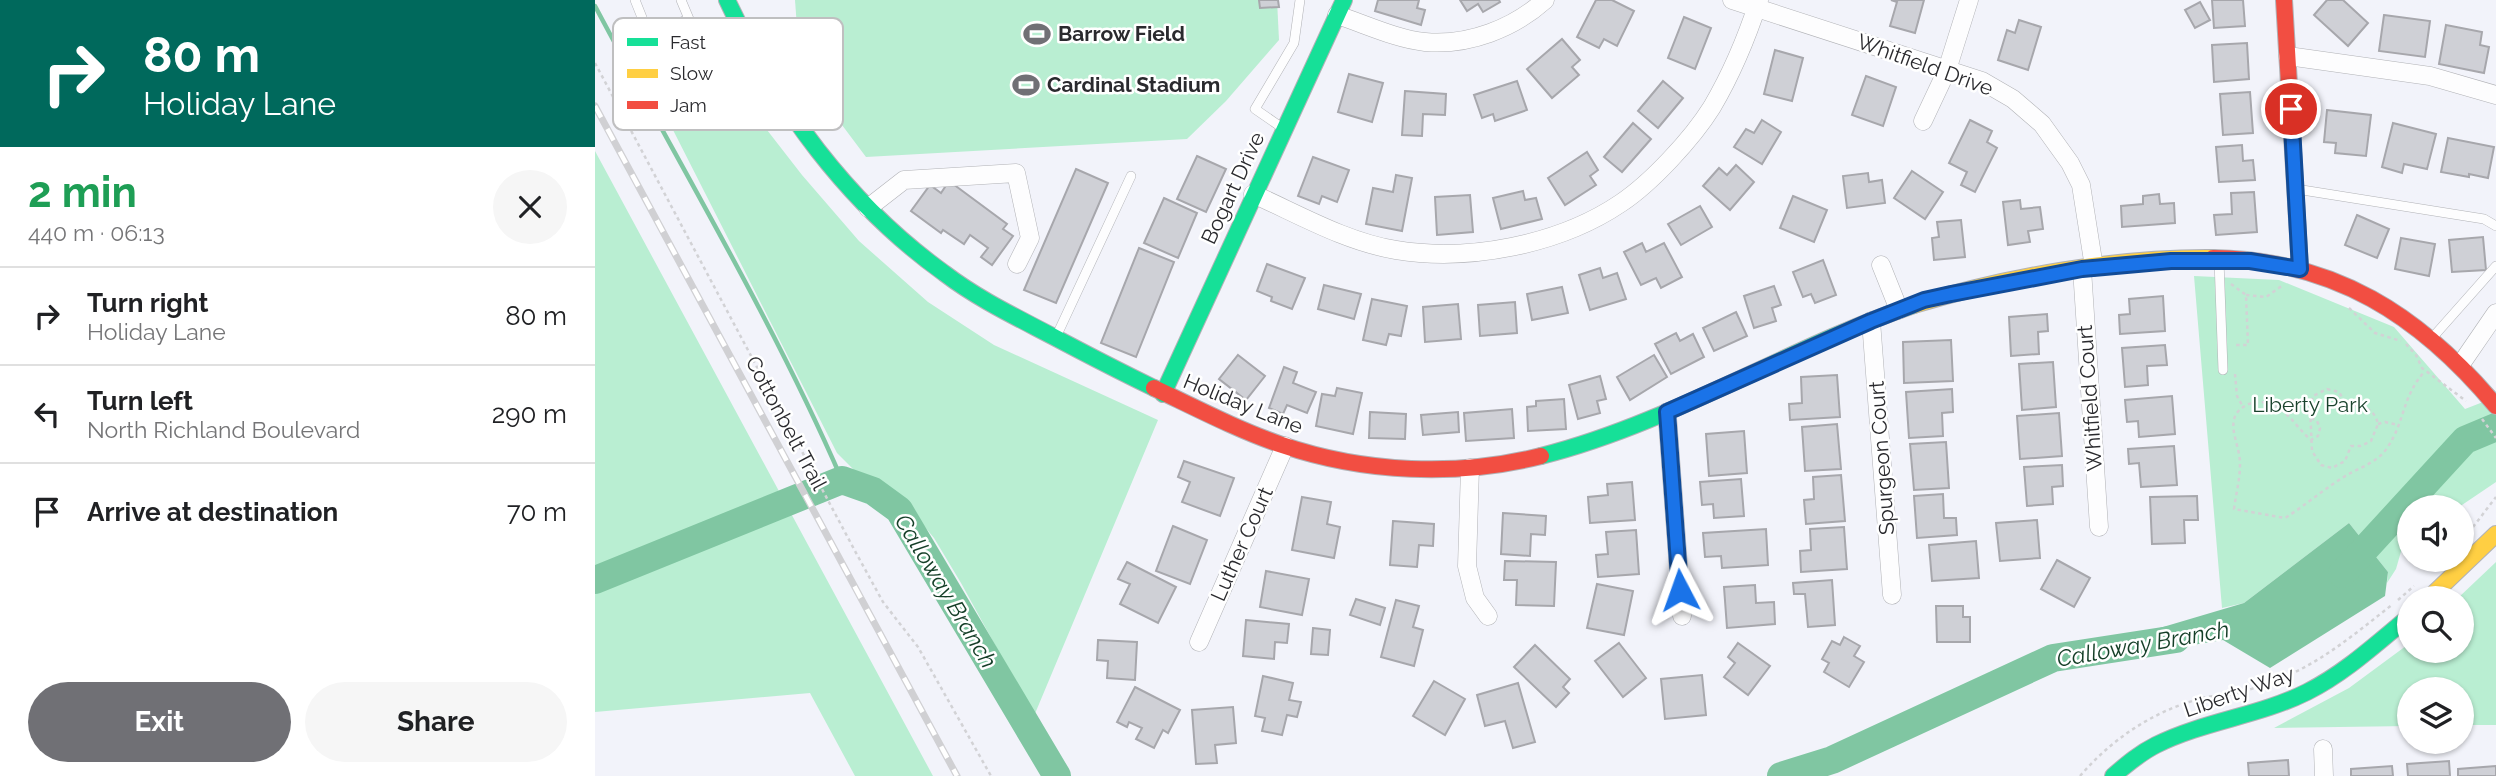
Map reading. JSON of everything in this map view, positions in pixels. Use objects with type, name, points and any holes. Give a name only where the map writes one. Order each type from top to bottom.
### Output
[{"type":"street","name":"Holiday Lane","points":[[727,0],[734,18]]},
{"type":"street","points":[[1340,7],[1409,39],[1443,42],[1508,27],[1545,0]]},
{"type":"street","name":"Whitfield Drive","points":[[1732,0],[1757,4],[1982,81],[2013,99],[2042,124],[2070,163],[2081,185],[2088,268]]},
{"type":"street","points":[[1923,121],[1947,70],[1969,0]]},
{"type":"street","points":[[2284,0],[2300,269]]},
{"type":"street","points":[[1253,194],[1356,240],[1395,250],[1449,254],[1503,249],[1544,239],[1622,203],[1681,147],[1711,108],[1737,60],[1757,4]]},
{"type":"street","name":"Bogart Drive","points":[[1163,394],[1340,7]]},
{"type":"street","points":[[2288,56],[2430,76],[2496,95]]},
{"type":"street","name":"Holiday Lane","points":[[804,130],[830,166],[868,208],[930,262],[979,298],[1163,394],[1285,446],[1342,461],[1418,469],[1470,468],[1543,456],[1594,442],[1899,310],[1951,294],[2088,268],[2171,261],[2219,259],[2282,264],[2334,281],[2382,302],[2406,317],[2461,363],[2493,403]]},
{"type":"street","points":[[868,208],[904,180],[1016,173],[1030,238],[1017,264]]},
{"type":"street","points":[[1881,265],[1899,310]]},
{"type":"street","name":"Whitfield Court","points":[[2088,268],[2099,527]]},
{"type":"street","points":[[2461,363],[2496,313]]},
{"type":"street","name":"Spurgeon Court","points":[[1871,321],[1892,595]]},
{"type":"street","points":[[1667,412],[1682,616]]},
{"type":"street","name":"Luther Court","points":[[1199,642],[1285,446]]},
{"type":"street","points":[[1470,468],[1467,566],[1475,598],[1488,616]]},
{"type":"street","points":[[2441,586],[2496,534]]},
{"type":"street","name":"Liberty Way","points":[[2113,776],[2155,745],[2187,731],[2307,692],[2358,659],[2397,627]]},
{"type":"street","points":[[2323,749],[2324,776]]},
{"type":"lane","points":[[635,0],[642,18]]},
{"type":"lane","points":[[681,0],[689,18]]},
{"type":"lane","points":[[1283,129],[1255,109],[1294,43],[1300,0]]},
{"type":"lane","points":[[1055,338],[1131,176]]},
{"type":"lane","points":[[2295,188],[2484,219],[2496,226]]},
{"type":"lane","points":[[2219,259],[2223,370]]},
{"type":"lane","points":[[2432,338],[2496,266]]},
{"type":"path","name":"Cottonbelt Trail","points":[[595,63],[613,97]]},
{"type":"path","name":"Cottonbelt Trail","points":[[631,130],[883,602],[918,647],[991,776]]},
{"type":"path","points":[[2220,284],[2233,284],[2246,295],[2266,297],[2274,294],[2283,285],[2294,288]]},
{"type":"path","points":[[2232,346],[2248,345],[2246,295]]},
{"type":"path","points":[[2346,306],[2375,333],[2404,342],[2416,355],[2421,368],[2472,406]]},
{"type":"path","points":[[2235,371],[2237,396],[2243,407]]},
{"type":"path","points":[[2311,440],[2284,410],[2277,406],[2260,402],[2243,407],[2232,426],[2240,460],[2234,509],[2281,519],[2372,462],[2387,449],[2413,384],[2425,371]]},
{"type":"path","points":[[2327,388],[2339,393],[2347,406],[2363,405],[2368,408],[2373,412],[2378,424],[2371,440],[2361,446],[2351,446],[2349,456],[2337,467],[2326,467],[2316,461],[2311,440],[2310,407],[2313,396],[2327,388]]},
{"type":"path","points":[[2476,413],[2496,438]]},
{"type":"path","points":[[2311,418],[2317,421],[2320,428],[2318,436],[2311,440]]},
{"type":"path","points":[[2378,424],[2385,422],[2398,425]]},
{"type":"path","points":[[2474,527],[2496,497]]},
{"type":"path","points":[[2080,776],[2094,760],[2125,734],[2164,711],[2201,698],[2236,693],[2277,681],[2320,660],[2397,599]]},
{"type":"green space","name":"Cardinal Stadium","points":[[795,0],[1277,0],[1279,40],[1226,101],[1187,139],[866,157],[843,126],[843,18],[796,18]]},
{"type":"green space","points":[[673,130],[767,130],[859,241],[928,302],[994,345],[1158,420],[1034,716],[934,538],[900,497],[856,472],[837,453]]},
{"type":"green space","points":[[595,151],[933,776],[855,776],[810,693],[595,712]]},
{"type":"green space","name":"Liberty Park","points":[[2194,276],[2279,280],[2394,327],[2465,409],[2496,397],[2496,482],[2474,497],[2397,495],[2397,566],[2387,583],[2388,572],[2349,523],[2244,603],[2222,608]]},
{"type":"green space","points":[[2496,562],[2496,725],[2474,725],[2474,677],[2397,677],[2397,726],[2274,728],[2349,688],[2397,653],[2397,663],[2474,663],[2474,586],[2471,586]]},
{"type":"water","points":[[2349,523],[2388,572],[2385,596],[2270,668],[2223,640],[2138,654],[2136,635],[2244,603]]},
{"type":"building","points":[[1259,0],[1278,0],[1279,7],[1260,8]]},
{"type":"building","points":[[1378,0],[1419,0],[1417,8],[1425,10],[1421,25],[1375,11]]},
{"type":"building","points":[[1460,0],[1500,2],[1483,12],[1478,4],[1467,11]]},
{"type":"building","points":[[1596,0],[1612,0],[1634,11],[1617,46],[1604,39],[1599,48],[1577,37]]},
{"type":"building","points":[[1891,0],[1924,0],[1915,33],[1890,26],[1897,2]]},
{"type":"building","points":[[2212,0],[2243,0],[2245,26],[2214,28]]},
{"type":"building","points":[[2327,0],[2343,0],[2368,23],[2348,46],[2314,15]]},
{"type":"building","points":[[2200,2],[2210,20],[2195,28],[2185,10]]},
{"type":"building","points":[[2384,15],[2430,21],[2425,57],[2379,51]]},
{"type":"building","points":[[1684,17],[1711,28],[1695,69],[1668,58]]},
{"type":"building","points":[[2019,20],[2041,27],[2028,70],[1998,60],[2007,30],[2015,33]]},
{"type":"building","points":[[2446,25],[2482,32],[2480,45],[2489,47],[2484,73],[2439,64]]},
{"type":"building","points":[[1562,39],[1580,60],[1572,67],[1579,75],[1552,98],[1527,69]]},
{"type":"building","points":[[2247,43],[2249,79],[2214,82],[2212,45]]},
{"type":"building","points":[[1775,50],[1803,58],[1792,101],[1764,94]]},
{"type":"building","points":[[1349,74],[1383,83],[1372,122],[1338,112]]},
{"type":"building","points":[[1866,76],[1896,87],[1883,126],[1852,115]]},
{"type":"building","points":[[1517,81],[1527,110],[1495,121],[1493,114],[1482,118],[1474,95]]},
{"type":"building","points":[[1663,81],[1683,98],[1658,128],[1638,111]]},
{"type":"building","points":[[1405,91],[1446,94],[1445,115],[1423,114],[1422,136],[1402,135]]},
{"type":"building","points":[[2250,92],[2253,133],[2223,135],[2220,94]]},
{"type":"building","points":[[2327,110],[2371,115],[2366,156],[2335,153],[2336,143],[2324,142]]},
{"type":"building","points":[[1762,120],[1781,132],[1762,164],[1734,147],[1746,129],[1754,133]]},
{"type":"building","points":[[1970,120],[1992,131],[1987,142],[1997,148],[1975,192],[1961,185],[1967,172],[1949,163]]},
{"type":"building","points":[[1633,123],[1651,139],[1622,172],[1604,157]]},
{"type":"building","points":[[2393,123],[2436,134],[2427,169],[2404,164],[2402,173],[2382,167]]},
{"type":"building","points":[[2448,138],[2494,147],[2488,178],[2441,172]]},
{"type":"building","points":[[2242,145],[2243,161],[2253,160],[2255,180],[2219,182],[2216,147]]},
{"type":"building","points":[[1587,152],[1598,170],[1590,176],[1596,185],[1565,205],[1548,178]]},
{"type":"building","points":[[1197,156],[1226,169],[1206,212],[1177,199]]},
{"type":"building","points":[[1313,157],[1349,170],[1337,202],[1322,196],[1319,204],[1298,196]]},
{"type":"building","points":[[1736,165],[1754,182],[1730,210],[1703,186],[1719,168],[1727,175]]},
{"type":"building","points":[[1076,169],[1108,183],[1056,303],[1024,290]]},
{"type":"building","points":[[1912,171],[1943,192],[1925,219],[1894,198]]},
{"type":"building","points":[[1868,173],[1869,182],[1882,180],[1885,203],[1847,208],[1843,176]]},
{"type":"building","points":[[1396,175],[1412,178],[1402,231],[1366,224],[1373,188],[1393,192]]},
{"type":"building","points":[[949,181],[1007,224],[1003,229],[1013,236],[992,265],[981,257],[988,248],[970,235],[964,244],[943,230],[941,233],[911,211],[930,185],[941,193]]},
{"type":"building","points":[[1523,191],[1525,200],[1536,198],[1542,219],[1501,229],[1493,198]]},
{"type":"building","points":[[2254,192],[2257,232],[2216,235],[2214,215],[2232,214],[2231,193]]},
{"type":"building","points":[[2159,194],[2160,204],[2174,203],[2175,223],[2122,227],[2121,206],[2143,204],[2143,196]]},
{"type":"building","points":[[1470,195],[1473,232],[1437,235],[1435,197]]},
{"type":"building","points":[[1793,196],[1827,210],[1814,242],[1780,228]]},
{"type":"building","points":[[1164,198],[1197,213],[1178,258],[1144,243]]},
{"type":"building","points":[[2020,200],[2021,209],[2040,207],[2043,229],[2028,231],[2030,242],[2008,245],[2003,202]]},
{"type":"building","points":[[1700,206],[1712,227],[1681,245],[1668,224]]},
{"type":"building","points":[[2357,215],[2389,229],[2377,258],[2345,245]]},
{"type":"building","points":[[1961,220],[1965,257],[1934,260],[1932,238],[1939,237],[1937,222]]},
{"type":"building","points":[[2483,237],[2486,270],[2452,272],[2449,240]]},
{"type":"building","points":[[2401,238],[2435,244],[2429,276],[2395,269]]},
{"type":"building","points":[[1642,243],[1646,252],[1664,243],[1682,277],[1661,288],[1656,278],[1641,285],[1624,252]]},
{"type":"building","points":[[1139,248],[1174,262],[1136,357],[1101,343]]},
{"type":"building","points":[[1823,260],[1836,295],[1815,303],[1811,294],[1803,297],[1793,272]]},
{"type":"building","points":[[1267,264],[1305,278],[1292,309],[1271,301],[1272,297],[1257,291]]},
{"type":"building","points":[[1600,268],[1603,278],[1617,273],[1626,299],[1590,310],[1579,275]]},
{"type":"building","points":[[1324,285],[1361,294],[1354,319],[1318,309]]},
{"type":"building","points":[[1774,286],[1781,305],[1772,308],[1776,321],[1754,328],[1744,296]]},
{"type":"building","points":[[1562,287],[1568,313],[1532,320],[1527,294]]},
{"type":"building","points":[[2163,296],[2165,331],[2120,334],[2119,315],[2130,314],[2129,299]]},
{"type":"building","points":[[1372,299],[1407,306],[1401,336],[1389,334],[1386,345],[1363,340]]},
{"type":"building","points":[[1515,302],[1517,333],[1480,336],[1478,305]]},
{"type":"building","points":[[1458,304],[1461,339],[1425,342],[1423,307]]},
{"type":"building","points":[[1736,312],[1747,336],[1714,351],[1703,328]]},
{"type":"building","points":[[2047,314],[2048,331],[2038,332],[2039,354],[2011,356],[2009,317]]},
{"type":"building","points":[[1676,333],[1680,341],[1693,334],[1704,357],[1671,374],[1655,344]]},
{"type":"building","points":[[1951,340],[1953,381],[1904,383],[1903,342]]},
{"type":"building","points":[[2165,345],[2167,365],[2147,366],[2148,385],[2125,387],[2122,348]]},
{"type":"building","points":[[1238,355],[1265,376],[1246,400],[1219,379]]},
{"type":"building","points":[[1654,355],[1667,377],[1630,400],[1617,377]]},
{"type":"building","points":[[2053,362],[2056,407],[2022,410],[2019,364]]},
{"type":"building","points":[[1284,367],[1297,372],[1293,383],[1316,392],[1307,413],[1287,405],[1283,414],[1269,408]]},
{"type":"building","points":[[1837,375],[1840,417],[1790,420],[1789,404],[1802,403],[1801,377]]},
{"type":"building","points":[[1600,376],[1606,399],[1597,401],[1600,413],[1578,419],[1569,385]]},
{"type":"building","points":[[1337,388],[1362,393],[1353,434],[1316,426],[1322,394],[1335,396]]},
{"type":"building","points":[[1952,389],[1953,412],[1942,413],[1943,436],[1909,438],[1906,392]]},
{"type":"building","points":[[2172,396],[2175,434],[2139,437],[2138,421],[2127,422],[2125,400]]},
{"type":"building","points":[[1564,399],[1566,429],[1528,431],[1527,407],[1536,406],[1536,401]]},
{"type":"building","points":[[1512,409],[1514,438],[1466,441],[1464,413]]},
{"type":"building","points":[[1370,412],[1406,414],[1405,439],[1369,438]]},
{"type":"building","points":[[1458,412],[1459,432],[1423,435],[1421,415]]},
{"type":"building","points":[[2059,413],[2062,456],[2020,459],[2017,416]]},
{"type":"building","points":[[1837,424],[1841,469],[1805,471],[1802,427]]},
{"type":"building","points":[[1744,431],[1747,473],[1709,476],[1706,434]]},
{"type":"building","points":[[1946,442],[1949,488],[1914,490],[1910,444]]},
{"type":"building","points":[[2174,446],[2177,485],[2141,487],[2139,463],[2129,464],[2128,449]]},
{"type":"building","points":[[1184,461],[1234,478],[1220,516],[1182,502],[1190,482],[1178,477]]},
{"type":"building","points":[[2062,465],[2063,486],[2052,487],[2053,504],[2027,506],[2024,467]]},
{"type":"building","points":[[1841,475],[1845,521],[1806,524],[1804,500],[1814,499],[1813,477]]},
{"type":"building","points":[[1741,479],[1744,516],[1714,518],[1713,504],[1702,505],[1700,482]]},
{"type":"building","points":[[1632,482],[1635,520],[1590,523],[1588,497],[1608,495],[1607,484]]},
{"type":"building","points":[[1943,494],[1944,518],[1956,518],[1957,535],[1917,538],[1914,496]]},
{"type":"building","points":[[2197,496],[2198,520],[2184,520],[2185,543],[2152,544],[2150,497]]},
{"type":"building","points":[[1302,497],[1331,502],[1327,524],[1340,527],[1334,558],[1292,550]]},
{"type":"building","points":[[1503,513],[1546,516],[1545,535],[1531,534],[1530,556],[1501,554]]},
{"type":"building","points":[[2037,520],[2040,558],[2000,561],[1996,523]]},
{"type":"building","points":[[1393,521],[1434,524],[1433,546],[1419,545],[1417,567],[1390,565]]},
{"type":"building","points":[[1173,526],[1207,540],[1190,584],[1156,571]]},
{"type":"building","points":[[1844,527],[1847,569],[1801,572],[1800,551],[1811,550],[1810,529]]},
{"type":"building","points":[[1766,529],[1768,565],[1722,568],[1721,556],[1705,557],[1703,533]]},
{"type":"building","points":[[1636,530],[1639,574],[1598,577],[1596,555],[1608,554],[1606,532]]},
{"type":"building","points":[[1976,541],[1979,578],[1932,581],[1929,545]]},
{"type":"building","points":[[2057,560],[2090,578],[2074,607],[2041,589]]},
{"type":"building","points":[[1505,561],[1556,562],[1554,606],[1516,605],[1517,580],[1504,580]]},
{"type":"building","points":[[1127,562],[1176,587],[1158,623],[1120,604],[1130,584],[1118,579]]},
{"type":"building","points":[[1266,571],[1309,579],[1302,615],[1260,607]]},
{"type":"building","points":[[1832,580],[1835,625],[1808,627],[1805,594],[1794,594],[1793,583]]},
{"type":"building","points":[[1597,584],[1633,591],[1624,635],[1587,628]]},
{"type":"building","points":[[1755,585],[1756,603],[1774,602],[1775,624],[1727,628],[1724,587]]},
{"type":"building","points":[[1356,599],[1385,608],[1380,625],[1350,615]]},
{"type":"building","points":[[1396,600],[1419,606],[1413,627],[1423,630],[1414,666],[1381,657]]},
{"type":"building","points":[[1936,606],[1963,606],[1963,617],[1970,617],[1970,642],[1937,642]]},
{"type":"building","points":[[1246,620],[1289,624],[1287,643],[1275,642],[1274,659],[1243,656]]},
{"type":"building","points":[[1313,628],[1330,630],[1328,655],[1311,654]]},
{"type":"building","points":[[1844,637],[1860,646],[1854,656],[1864,662],[1849,687],[1824,672],[1829,663],[1822,659],[1832,641],[1840,645]]},
{"type":"building","points":[[1098,640],[1137,642],[1135,680],[1107,678],[1108,661],[1097,660]]},
{"type":"building","points":[[1619,643],[1646,678],[1623,697],[1595,661]]},
{"type":"building","points":[[1738,643],[1770,666],[1748,695],[1724,677],[1735,663],[1728,657]]},
{"type":"building","points":[[1535,645],[1570,679],[1563,687],[1569,693],[1556,707],[1514,667]]},
{"type":"building","points":[[1702,675],[1706,715],[1665,719],[1661,679]]},
{"type":"building","points":[[1263,676],[1293,683],[1289,700],[1301,702],[1297,717],[1287,715],[1282,735],[1262,731],[1265,718],[1255,716]]},
{"type":"building","points":[[1434,681],[1465,699],[1445,735],[1413,716]]},
{"type":"building","points":[[1518,683],[1535,742],[1513,748],[1505,721],[1485,726],[1477,695]]},
{"type":"building","points":[[1135,687],[1180,710],[1168,733],[1163,730],[1154,748],[1136,739],[1142,728],[1129,722],[1127,727],[1117,722]]},
{"type":"building","points":[[1233,707],[1236,743],[1215,745],[1217,763],[1196,764],[1192,710]]},
{"type":"building","points":[[2288,760],[2289,776],[2249,776],[2248,763]]},
{"type":"building","points":[[2449,761],[2450,776],[2408,776],[2407,764]]},
{"type":"building","points":[[2392,766],[2393,776],[2351,776],[2351,769]]},
{"type":"building","points":[[2496,766],[2496,776],[2458,776],[2458,769]]},
{"type":"waterway","points":[[595,6],[613,39]]},
{"type":"waterway","points":[[663,130],[755,299],[842,480]]},
{"type":"waterway","name":"Calloway Branch","points":[[2342,574],[2465,440],[2496,427]]},
{"type":"waterway","name":"Calloway Branch","points":[[595,580],[842,480],[873,491],[899,510],[1057,776]]},
{"type":"waterway","name":"Calloway Branch","points":[[1781,776],[1832,760],[2053,658],[2176,639]]},
{"type":"railway","points":[[595,106],[957,776]]},
{"type":"traffic: fast","points":[[727,0],[736,18]]},
{"type":"traffic: fast","points":[[1163,394],[1344,0]]},
{"type":"traffic: fast","points":[[803,130],[846,184],[876,216],[909,246],[957,282],[1011,315],[1154,388]]},
{"type":"traffic: fast","points":[[1541,456],[1637,425],[1867,322],[1914,305]]},
{"type":"traffic: fast","points":[[2113,776],[2145,752],[2174,737],[2270,707],[2307,692],[2348,667],[2397,627]]},
{"type":"traffic: slow","points":[[1914,305],[2023,278],[2100,265],[2213,258]]},
{"type":"traffic: slow","points":[[2442,586],[2496,534]]},
{"type":"traffic: jam","points":[[2284,0],[2300,269]]},
{"type":"traffic: jam","points":[[2213,258],[2257,261],[2298,269],[2336,282],[2371,299],[2405,320],[2437,345],[2496,406]]},
{"type":"traffic: jam","points":[[1154,388],[1266,439],[1345,461],[1411,469],[1444,469],[1509,463],[1541,456]]},
{"type":"place","name":"Barrow Field","points":[[1037,34]]},
{"type":"place","name":"Cardinal Stadium","points":[[1026,85]]},
{"type":"route","points":[[1680,590],[1667,412],[1924,300],[2094,267],[2215,259],[2282,264],[2300,269],[2291,109]]}]
